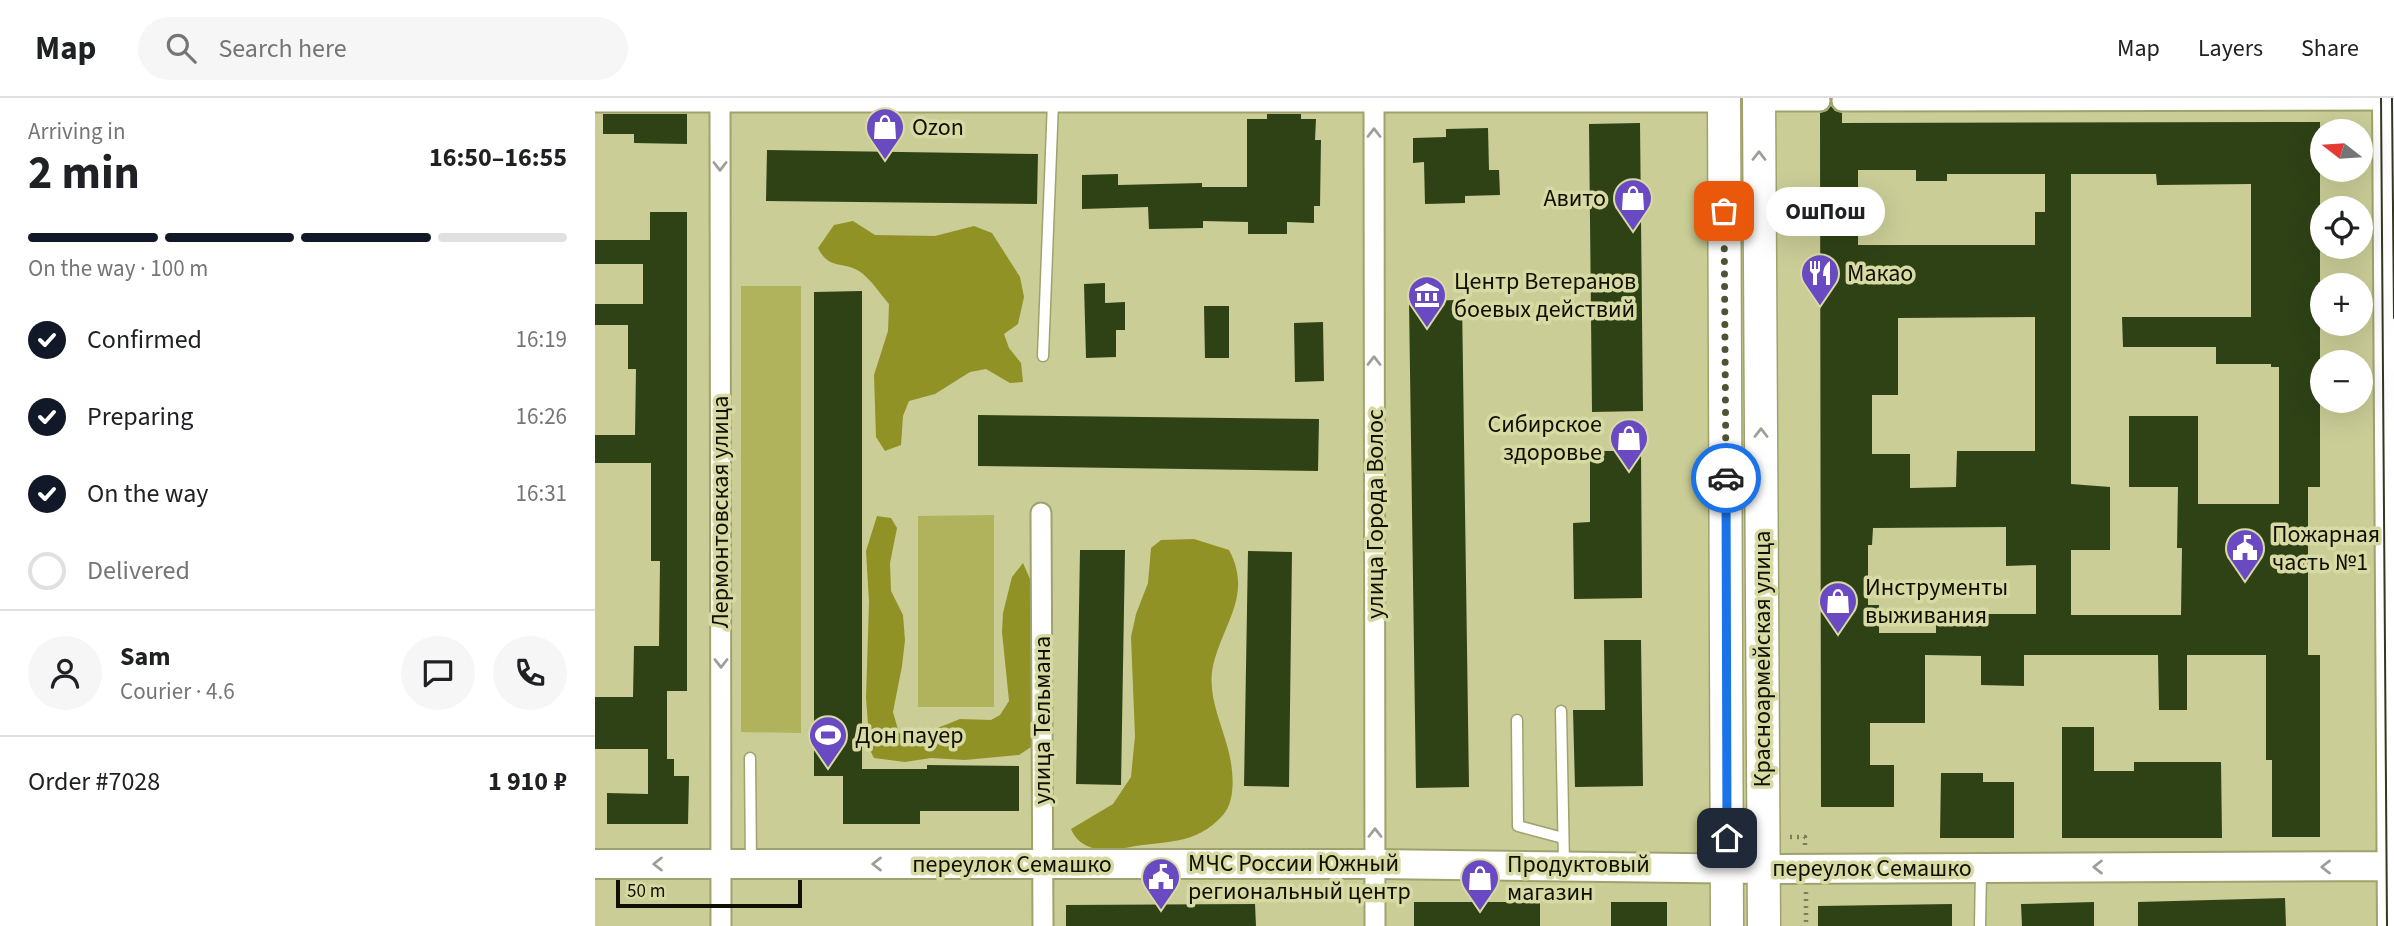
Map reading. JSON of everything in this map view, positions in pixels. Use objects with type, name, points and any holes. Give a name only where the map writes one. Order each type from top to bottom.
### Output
[{"type":"main road","name":"Красноармейская улица","points":[[1724,100],[1727,926]]},
{"type":"main road","name":"Красноармейская улица","points":[[1759,100],[1764,926]]},
{"type":"street","name":"Лермонтовская улица","points":[[720,100],[721,926]]},
{"type":"street","points":[[595,102],[1724,100]]},
{"type":"street","points":[[1759,100],[1820,101]]},
{"type":"street","points":[[1842,102],[2389,100],[2392,926]]},
{"type":"street","name":"улица Города Волос","points":[[1374,101],[1375,926]]},
{"type":"street","name":"улица Тельмана","points":[[1041,513],[1043,926]]},
{"type":"street","name":"переулок Семашко","points":[[595,864],[1375,864],[1563,851],[1727,869],[2393,866]]},
{"type":"lane","points":[[1043,356],[1053,100]]},
{"type":"lane","points":[[1560,711],[1563,851]]},
{"type":"lane","points":[[1517,720],[1518,825],[1563,851]]},
{"type":"lane","points":[[750,758],[751,864]]},
{"type":"lane","points":[[1980,926],[1981,868]]},
{"type":"green space","points":[[741,286],[801,286],[801,733],[741,732]]},
{"type":"green space","points":[[994,515],[994,707],[918,707],[918,516]]},
{"type":"shaded area","points":[[853,221],[875,235],[935,236],[974,226],[992,233],[1020,277],[1024,297],[1018,324],[1004,334],[1009,348],[1021,363],[1023,382],[1010,383],[986,369],[970,372],[935,394],[909,401],[903,416],[901,445],[885,451],[876,437],[874,375],[888,331],[889,304],[863,274],[853,268],[831,262],[818,248],[834,225]]},
{"type":"shaded area","points":[[877,516],[891,518],[897,528],[890,563],[891,591],[903,615],[905,640],[893,712],[899,733],[915,737],[960,719],[991,720],[1000,715],[1009,701],[1002,632],[1003,613],[1012,577],[1023,563],[1030,579],[1034,745],[1019,755],[965,760],[931,758],[905,762],[874,758],[870,750],[866,698],[869,602],[866,551]]},
{"type":"shaded area","points":[[1194,539],[1229,550],[1236,566],[1238,581],[1234,609],[1213,666],[1212,676],[1213,697],[1231,765],[1233,783],[1230,801],[1223,815],[1212,825],[1189,837],[1117,849],[1101,850],[1087,846],[1080,842],[1071,829],[1113,804],[1131,777],[1135,736],[1131,637],[1136,614],[1148,583],[1151,548],[1161,540]]},
{"type":"building","points":[[1831,106],[1842,113],[1842,123],[2310,122],[2310,182],[2320,182],[2320,196],[2310,196],[2310,259],[2320,259],[2320,273],[2310,273],[2310,336],[2320,336],[2320,350],[2310,350],[2310,413],[2320,413],[2320,487],[2308,487],[2308,655],[2320,655],[2320,837],[2272,837],[2272,760],[2266,760],[2266,655],[2187,655],[2187,710],[2159,710],[2158,655],[2024,655],[2024,686],[1981,685],[1981,656],[1925,655],[1925,723],[1870,723],[1870,765],[1894,765],[1894,807],[1821,807],[1820,113]],"holes":[[[1858,170],[1916,170],[1916,181],[1947,181],[1947,174],[2045,174],[2045,212],[2035,212],[2035,245],[1858,245]],[[2071,174],[2156,174],[2157,185],[2251,184],[2251,317],[2122,317],[2123,347],[2216,347],[2216,364],[2271,364],[2271,367],[2279,367],[2279,504],[2198,504],[2198,416],[2129,416],[2129,487],[2178,487],[2177,548],[2182,548],[2181,615],[2071,615],[2071,550],[2110,550],[2110,487],[2071,484]],[[2035,317],[2035,451],[1957,451],[1956,487],[1910,488],[1910,454],[1872,454],[1872,395],[1898,395],[1898,318]],[[2006,527],[2006,566],[2036,565],[2036,614],[1936,614],[1936,633],[1879,633],[1879,605],[1868,605],[1868,545],[1872,545],[1873,528]]]},
{"type":"building","points":[[603,114],[687,114],[687,144],[634,143],[634,134],[603,134]]},
{"type":"building","points":[[1267,114],[1301,114],[1301,119],[1316,119],[1315,140],[1321,140],[1320,206],[1314,206],[1314,223],[1287,222],[1287,234],[1248,234],[1248,222],[1203,221],[1203,228],[1149,229],[1148,207],[1082,209],[1082,175],[1118,174],[1118,185],[1202,183],[1202,187],[1247,187],[1247,119],[1267,119]]},
{"type":"building","points":[[1640,123],[1643,411],[1592,412],[1589,124]]},
{"type":"building","points":[[1488,128],[1489,170],[1499,170],[1500,195],[1465,196],[1465,203],[1425,204],[1424,162],[1413,163],[1413,138],[1446,137],[1446,129]]},
{"type":"building","points":[[767,150],[1038,154],[1037,204],[766,201]]},
{"type":"building","points":[[650,212],[687,212],[687,691],[667,691],[667,759],[674,759],[674,776],[689,776],[688,824],[607,824],[607,793],[648,794],[648,749],[595,749],[595,697],[633,697],[634,646],[659,646],[660,561],[651,561],[651,463],[595,463],[595,435],[635,435],[636,369],[628,369],[628,325],[595,325],[595,304],[643,304],[643,264],[595,264],[595,240],[650,240]]},
{"type":"building","points":[[1105,283],[1105,303],[1125,302],[1125,330],[1116,330],[1116,357],[1086,358],[1084,284]]},
{"type":"building","points":[[862,291],[862,769],[927,769],[927,765],[1019,766],[1019,811],[920,811],[920,824],[843,824],[843,776],[814,776],[814,292]]},
{"type":"building","points":[[1462,300],[1469,787],[1416,788],[1409,301]]},
{"type":"building","points":[[1204,306],[1229,306],[1229,358],[1205,358]]},
{"type":"building","points":[[1323,322],[1324,381],[1295,382],[1294,323]]},
{"type":"building","points":[[978,415],[1319,419],[1318,471],[978,466]]},
{"type":"building","points":[[1590,451],[1641,451],[1642,598],[1574,599],[1573,523],[1590,522]]},
{"type":"building","points":[[1080,550],[1125,550],[1121,785],[1076,784]]},
{"type":"building","points":[[1248,551],[1292,552],[1289,787],[1244,786]]},
{"type":"building","points":[[1604,640],[1641,640],[1643,786],[1575,787],[1573,710],[1605,710]]},
{"type":"building","points":[[2062,727],[2094,727],[2094,771],[2134,771],[2134,762],[2221,762],[2222,838],[2062,838]]},
{"type":"building","points":[[1941,773],[1983,773],[1983,782],[2014,782],[2014,838],[1940,838]]},
{"type":"building","points":[[2285,898],[2286,926],[2138,926],[2138,902]]},
{"type":"building","points":[[1414,902],[1540,902],[1540,926],[1414,926]]},
{"type":"building","points":[[1611,902],[1667,902],[1667,926],[1611,926]]},
{"type":"building","points":[[2094,902],[2094,926],[2022,926],[2021,904]]},
{"type":"building","name":"МЧС России Южный региональный центр","points":[[1255,904],[1256,926],[1066,926],[1066,905]]},
{"type":"building","points":[[1952,904],[1952,926],[1818,926],[1818,906]]},
{"type":"tram line","points":[[2381,98],[2387,926]]},
{"type":"tram line","points":[[2392,98],[2394,318]]},
{"type":"way so far","points":[[1724,211],[1726,478]]},
{"type":"place","name":"Ozon","points":[[885,161]]},
{"type":"place","name":"ОшПош","points":[[1724,211]]},
{"type":"place","name":"Авито","points":[[1633,232]]},
{"type":"place","name":"Макао","points":[[1820,307]]},
{"type":"place","name":"Центр Ветеранов боевых действий","points":[[1427,329]]},
{"type":"place","name":"Сибирское здоровье","points":[[1629,472]]},
{"type":"place","name":"Пожарная часть №1","points":[[2245,582]]},
{"type":"place","name":"Инструменты выживания","points":[[1838,635]]},
{"type":"place","name":"Дон пауер","points":[[828,769]]},
{"type":"place","name":"МЧС России Южный региональный центр","points":[[1161,911]]},
{"type":"place","name":"Продуктовый магазин","points":[[1480,912]]},
{"type":"route","points":[[1726,478],[1727,838]]}]
